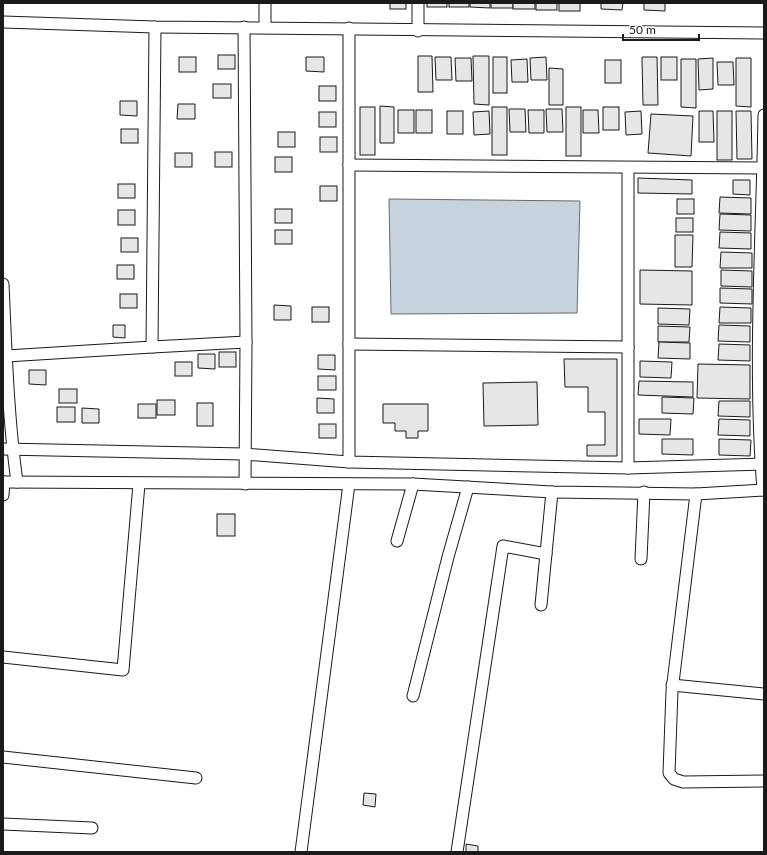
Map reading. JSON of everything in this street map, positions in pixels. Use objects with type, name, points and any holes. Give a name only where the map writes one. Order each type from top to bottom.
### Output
[{"type":"street","points":[[265,3],[265,28]]},
{"type":"street","points":[[418,3],[418,30]]},
{"type":"street","points":[[3,22],[155,27],[764,33]]},
{"type":"street","points":[[152,347],[155,27]]},
{"type":"street","points":[[244,27],[246,342],[244,484]]},
{"type":"street","points":[[349,28],[349,462]]},
{"type":"street","points":[[3,495],[4,482],[139,484],[413,484],[552,492],[644,492],[696,494],[764,490],[760,260],[764,115]]},
{"type":"street","points":[[349,165],[763,168]]},
{"type":"street","points":[[628,168],[628,468]]},
{"type":"street","points":[[3,284],[8,449],[17,482]]},
{"type":"street","points":[[6,356],[246,342]]},
{"type":"street","points":[[349,344],[628,347]]},
{"type":"street","points":[[8,449],[244,454],[349,462],[628,468],[763,464]]},
{"type":"street","points":[[3,657],[123,670],[139,484]]},
{"type":"street","points":[[301,852],[349,484]]},
{"type":"street","points":[[397,541],[413,484]]},
{"type":"street","points":[[413,696],[448,557],[468,487]]},
{"type":"street","points":[[541,605],[552,492]]},
{"type":"street","points":[[641,559],[644,492]]},
{"type":"street","points":[[696,494],[672,685],[669,773],[674,779],[683,782],[764,781]]},
{"type":"street","points":[[457,852],[503,546],[546,554]]},
{"type":"street","points":[[672,685],[764,694]]},
{"type":"street","points":[[3,757],[196,778]]},
{"type":"street","points":[[3,824],[92,828]]},
{"type":"shaded area","points":[[389,199],[580,201],[577,313],[391,314]]},
{"type":"building","points":[[390,3],[406,3],[406,9],[390,9]]},
{"type":"building","points":[[427,3],[447,3],[447,7],[427,7]]},
{"type":"building","points":[[449,3],[469,3],[469,7],[449,7]]},
{"type":"building","points":[[470,3],[490,3],[490,8],[470,7]]},
{"type":"building","points":[[491,3],[513,3],[513,8],[491,8]]},
{"type":"building","points":[[513,3],[535,3],[535,9],[513,9]]},
{"type":"building","points":[[536,3],[557,3],[557,10],[536,10]]},
{"type":"building","points":[[559,3],[580,3],[580,11],[559,11]]},
{"type":"building","points":[[601,3],[623,3],[622,10],[601,9]]},
{"type":"building","points":[[644,3],[665,3],[665,11],[644,10]]},
{"type":"building","points":[[218,55],[235,55],[235,69],[218,69]]},
{"type":"building","points":[[418,56],[432,56],[433,92],[418,92]]},
{"type":"building","points":[[473,56],[489,56],[489,105],[474,104]]},
{"type":"building","points":[[179,57],[196,57],[196,72],[179,72]]},
{"type":"building","points":[[306,57],[324,57],[324,72],[306,71]]},
{"type":"building","points":[[435,57],[451,57],[452,80],[436,80]]},
{"type":"building","points":[[493,57],[507,57],[507,93],[493,93]]},
{"type":"building","points":[[546,57],[547,80],[531,80],[530,58]]},
{"type":"building","points":[[642,57],[657,57],[658,105],[643,105]]},
{"type":"building","points":[[661,57],[677,57],[677,80],[661,80]]},
{"type":"building","points":[[455,58],[471,58],[472,81],[456,81]]},
{"type":"building","points":[[713,58],[713,89],[699,90],[698,59]]},
{"type":"building","points":[[736,58],[751,58],[751,107],[736,106]]},
{"type":"building","points":[[527,59],[528,82],[512,82],[511,60]]},
{"type":"building","points":[[681,59],[696,59],[696,108],[681,107]]},
{"type":"building","points":[[605,60],[621,60],[621,83],[605,83]]},
{"type":"building","points":[[717,62],[733,62],[734,85],[718,85]]},
{"type":"building","points":[[549,68],[563,69],[563,105],[549,105]]},
{"type":"building","points":[[213,84],[231,84],[231,98],[213,98]]},
{"type":"building","points":[[319,86],[336,86],[336,101],[319,101]]},
{"type":"building","points":[[120,101],[137,101],[137,116],[120,115]]},
{"type":"building","points":[[178,104],[195,104],[195,119],[177,119]]},
{"type":"building","points":[[380,106],[394,107],[394,143],[380,143]]},
{"type":"building","points":[[360,107],[375,107],[375,155],[360,155]]},
{"type":"building","points":[[492,107],[507,107],[507,155],[492,155]]},
{"type":"building","points":[[566,107],[581,107],[581,156],[566,156]]},
{"type":"building","points":[[603,107],[619,107],[619,130],[603,130]]},
{"type":"building","points":[[509,109],[525,109],[526,132],[510,132]]},
{"type":"building","points":[[546,109],[562,109],[563,132],[547,132]]},
{"type":"building","points":[[398,110],[414,110],[414,133],[398,133]]},
{"type":"building","points":[[416,110],[432,110],[432,133],[416,133]]},
{"type":"building","points":[[528,110],[544,110],[544,133],[529,133]]},
{"type":"building","points":[[583,110],[598,110],[599,133],[583,133]]},
{"type":"building","points":[[447,111],[463,111],[463,134],[447,134]]},
{"type":"building","points":[[489,111],[490,134],[474,135],[473,112]]},
{"type":"building","points":[[641,111],[642,134],[626,135],[625,112]]},
{"type":"building","points":[[699,111],[713,111],[714,142],[699,142]]},
{"type":"building","points":[[717,111],[732,111],[732,160],[717,160]]},
{"type":"building","points":[[736,111],[751,111],[752,159],[737,159]]},
{"type":"building","points":[[319,112],[336,112],[336,127],[319,127]]},
{"type":"building","points":[[651,114],[693,116],[691,156],[648,153]]},
{"type":"building","points":[[121,129],[138,129],[138,143],[121,143]]},
{"type":"building","points":[[278,132],[295,132],[295,147],[278,147]]},
{"type":"building","points":[[320,137],[337,137],[337,152],[320,152]]},
{"type":"building","points":[[215,152],[232,152],[232,167],[215,167]]},
{"type":"building","points":[[175,153],[192,153],[192,167],[175,167]]},
{"type":"building","points":[[275,157],[292,157],[292,172],[275,172]]},
{"type":"building","points":[[638,178],[692,180],[692,194],[638,193]]},
{"type":"building","points":[[733,180],[750,180],[750,195],[733,194]]},
{"type":"building","points":[[118,184],[135,184],[135,198],[118,198]]},
{"type":"building","points":[[320,186],[337,186],[337,201],[320,201]]},
{"type":"building","points":[[720,197],[751,198],[751,214],[719,213]]},
{"type":"building","points":[[677,199],[694,199],[694,214],[677,214]]},
{"type":"building","points":[[275,209],[292,209],[292,223],[275,223]]},
{"type":"building","points":[[118,210],[135,210],[135,225],[118,225]]},
{"type":"building","points":[[720,214],[751,215],[751,231],[719,230]]},
{"type":"building","points":[[676,218],[693,218],[693,232],[676,232]]},
{"type":"building","points":[[275,230],[292,230],[292,244],[275,244]]},
{"type":"building","points":[[720,232],[751,233],[751,249],[719,248]]},
{"type":"building","points":[[675,235],[693,235],[692,267],[675,267]]},
{"type":"building","points":[[121,238],[138,238],[138,252],[121,252]]},
{"type":"building","points":[[721,252],[752,253],[752,268],[720,268]]},
{"type":"building","points":[[117,265],[134,265],[134,279],[117,279]]},
{"type":"building","points":[[640,270],[692,271],[692,305],[640,304]]},
{"type":"building","points":[[721,270],[752,271],[752,287],[721,286]]},
{"type":"building","points":[[720,288],[752,289],[752,304],[720,303]]},
{"type":"building","points":[[120,294],[137,294],[137,308],[120,308]]},
{"type":"building","points":[[274,305],[291,306],[291,320],[274,320]]},
{"type":"building","points":[[312,307],[329,307],[329,322],[312,322]]},
{"type":"building","points":[[720,307],[751,308],[751,323],[719,323]]},
{"type":"building","points":[[658,308],[690,309],[689,325],[658,324]]},
{"type":"building","points":[[113,325],[125,325],[125,338],[113,337]]},
{"type":"building","points":[[719,325],[750,326],[750,342],[718,341]]},
{"type":"building","points":[[658,326],[690,327],[689,342],[658,342]]},
{"type":"building","points":[[659,342],[690,343],[690,359],[658,358]]},
{"type":"building","points":[[719,344],[750,345],[750,361],[718,360]]},
{"type":"building","points":[[219,352],[236,352],[236,367],[219,367]]},
{"type":"building","points":[[198,354],[215,354],[215,369],[198,368]]},
{"type":"building","points":[[318,355],[335,355],[335,370],[318,369]]},
{"type":"building","points":[[564,359],[617,359],[617,456],[587,456],[587,445],[605,445],[605,412],[588,412],[588,387],[565,387]]},
{"type":"building","points":[[640,361],[672,362],[671,378],[640,377]]},
{"type":"building","points":[[175,362],[192,362],[192,376],[175,376]]},
{"type":"building","points":[[698,364],[750,365],[750,399],[697,398]]},
{"type":"building","points":[[29,370],[46,370],[46,385],[29,384]]},
{"type":"building","points":[[318,376],[336,376],[336,390],[318,390]]},
{"type":"building","points":[[639,381],[693,382],[693,397],[638,395]]},
{"type":"building","points":[[537,382],[538,425],[484,426],[483,383]]},
{"type":"building","points":[[59,389],[77,389],[77,403],[59,403]]},
{"type":"building","points":[[662,397],[694,398],[693,414],[662,413]]},
{"type":"building","points":[[317,398],[334,399],[334,413],[317,413]]},
{"type":"building","points":[[157,400],[175,400],[175,415],[157,415]]},
{"type":"building","points":[[719,401],[750,401],[750,417],[718,416]]},
{"type":"building","points":[[197,403],[213,403],[213,426],[197,426]]},
{"type":"building","points":[[138,404],[156,404],[156,418],[138,418]]},
{"type":"building","points":[[383,404],[428,404],[428,431],[418,431],[418,438],[406,438],[406,431],[395,431],[395,423],[383,423]]},
{"type":"building","points":[[57,407],[75,407],[75,422],[57,422]]},
{"type":"building","points":[[82,408],[99,409],[99,423],[82,423]]},
{"type":"building","points":[[639,419],[671,419],[670,435],[639,434]]},
{"type":"building","points":[[719,419],[750,420],[750,436],[718,435]]},
{"type":"building","points":[[319,424],[336,424],[336,438],[319,438]]},
{"type":"building","points":[[662,439],[693,439],[693,455],[662,454]]},
{"type":"building","points":[[719,439],[751,440],[750,456],[719,455]]},
{"type":"building","points":[[217,514],[235,514],[235,536],[217,536]]},
{"type":"building","points":[[364,793],[376,794],[375,807],[363,805]]},
{"type":"building","points":[[466,844],[478,846],[478,852],[466,852]]}]
